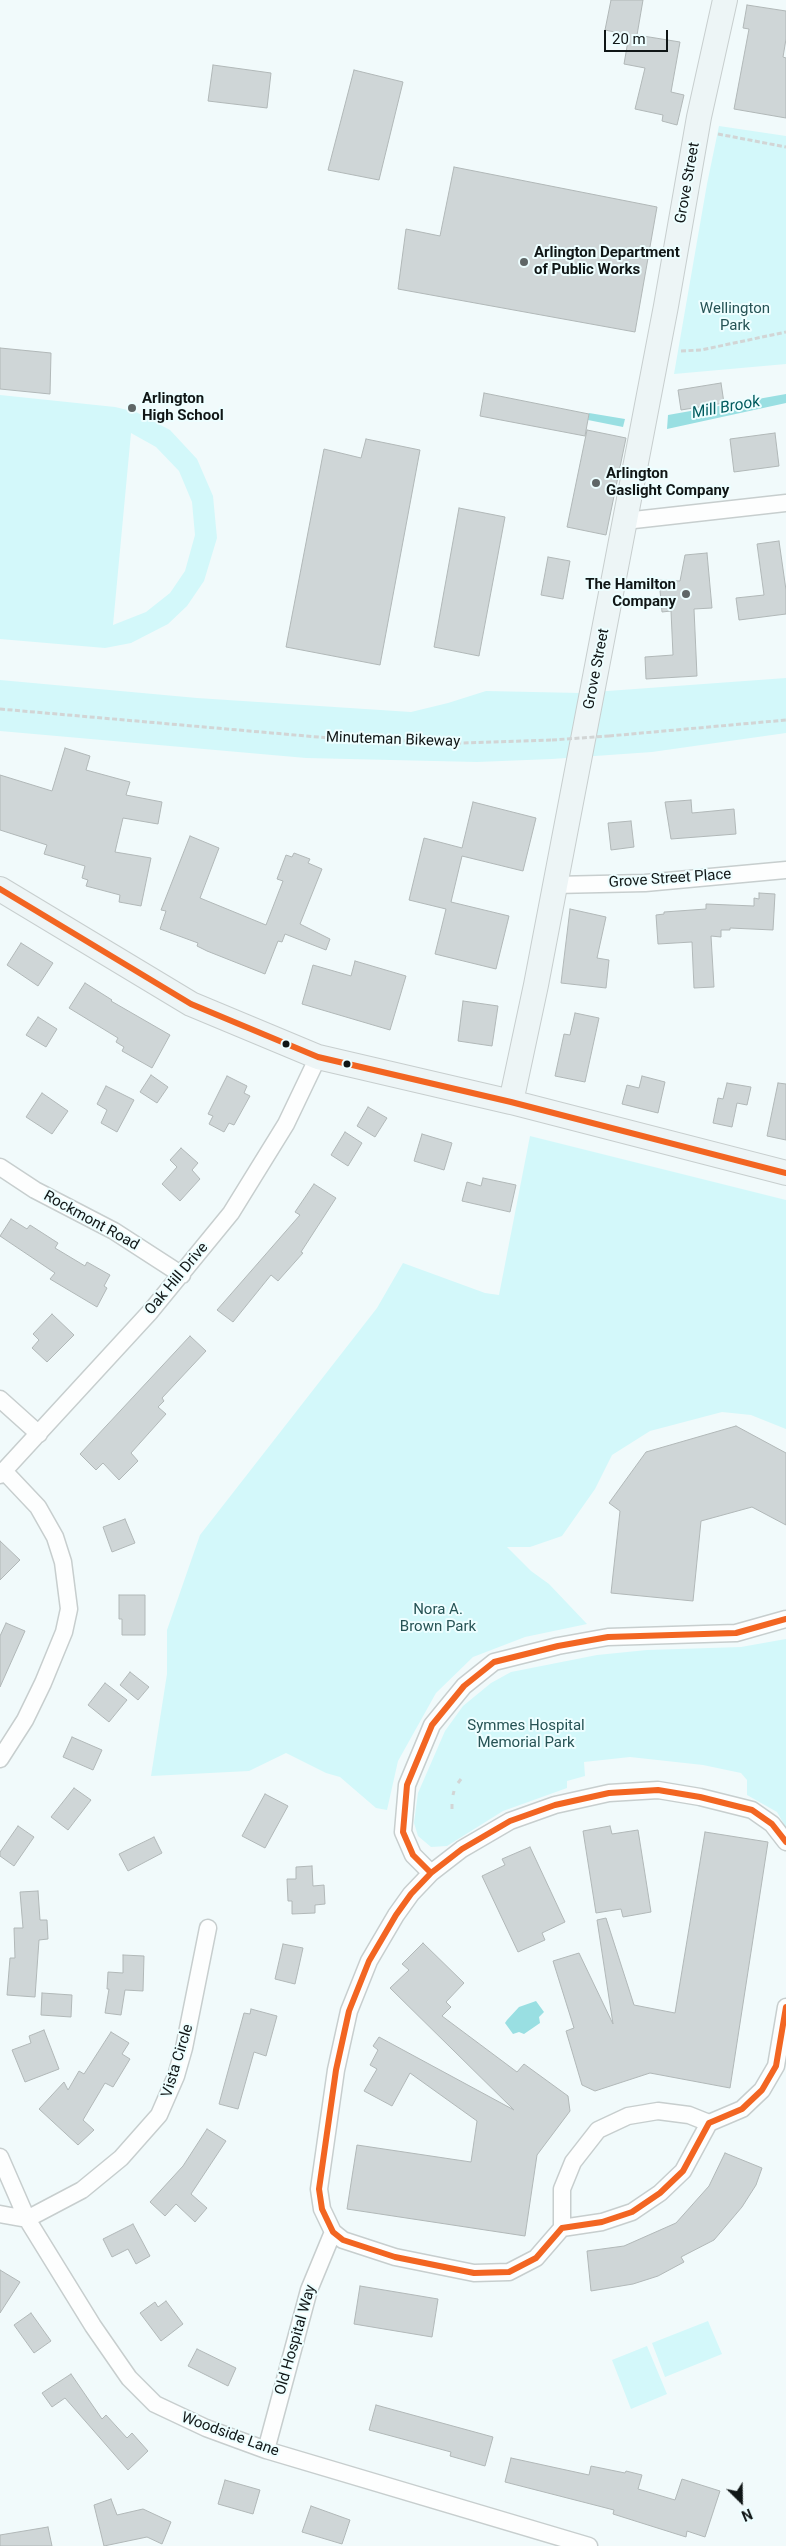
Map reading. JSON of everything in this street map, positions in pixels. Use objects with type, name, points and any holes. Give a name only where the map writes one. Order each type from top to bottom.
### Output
[{"type":"main road","name":"Grove Street","points":[[510,1102],[536,985],[697,131],[724,0]]},
{"type":"main road","points":[[0,889],[191,1004],[318,1057],[510,1102],[786,1173]]},
{"type":"street","points":[[625,521],[786,503]]},
{"type":"street","name":"Grove Street Place","points":[[554,885],[645,883],[786,870]]},
{"type":"street","name":"Oak Hill Drive","points":[[2,1473],[182,1274],[231,1214],[286,1124],[318,1057]]},
{"type":"street","name":"Rockmont Road","points":[[0,1167],[35,1190],[114,1231],[182,1274]]},
{"type":"street","points":[[0,1399],[39,1434]]},
{"type":"street","points":[[0,1759],[25,1720],[44,1683],[64,1632],[69,1609],[63,1562],[55,1537],[38,1507],[2,1473]]},
{"type":"street","points":[[431,1873],[413,1854],[403,1832],[407,1785],[432,1725],[464,1686],[494,1662],[558,1646],[608,1637],[736,1633],[786,1620]]},
{"type":"street","points":[[786,1842],[772,1824],[752,1810],[700,1797],[658,1790],[609,1793],[555,1804],[510,1821],[462,1849],[431,1873],[411,1894],[396,1915],[369,1961],[349,2011],[336,2070],[319,2189],[322,2209],[333,2232],[343,2240],[395,2258],[483,2273],[509,2272],[536,2258],[562,2228],[602,2222],[632,2212],[660,2193],[683,2171],[709,2123],[742,2109],[762,2090],[776,2066],[786,2007]]},
{"type":"street","name":"Vista Circle","points":[[28,2219],[63,2202],[99,2177],[140,2138],[159,2115],[176,2076],[184,2048],[208,1928]]},
{"type":"street","points":[[562,2228],[562,2189],[573,2162],[598,2130],[628,2116],[658,2111],[689,2115],[709,2123]]},
{"type":"street","name":"Woodside Lane","points":[[0,2157],[28,2219],[112,2354],[148,2399],[185,2420],[266,2450],[589,2546]]},
{"type":"street","points":[[0,2214],[28,2219]]},
{"type":"street","name":"Old Hospital Way","points":[[266,2450],[309,2290],[333,2232]]},
{"type":"path","points":[[697,131],[786,147]]},
{"type":"path","points":[[681,351],[701,350],[786,332]]},
{"type":"path","name":"Minuteman Bikeway","points":[[0,709],[330,738],[463,743],[609,736],[786,720]]},
{"type":"path","points":[[458,1783],[461,1779]]},
{"type":"green space","name":"Wellington Park","points":[[719,126],[786,136],[786,364],[674,374],[707,184]]},
{"type":"green space","points":[[0,395],[115,407],[136,412],[170,430],[197,459],[213,496],[217,538],[204,581],[187,606],[168,624],[131,643],[105,648],[0,639]],"holes":[[[131,433],[156,447],[179,471],[192,502],[195,535],[185,571],[170,593],[146,612],[113,625]]]},
{"type":"green space","points":[[786,678],[786,733],[652,752],[552,759],[477,762],[306,758],[0,731],[0,680],[197,698],[411,712],[486,691],[580,693]]},
{"type":"green space","name":"Nora A. Brown Park","points":[[530,1136],[786,1200],[786,1429],[751,1415],[722,1412],[650,1431],[612,1455],[595,1489],[562,1536],[530,1547],[507,1547],[531,1571],[549,1584],[587,1624],[525,1637],[473,1657],[436,1693],[398,1761],[387,1810],[376,1808],[340,1777],[326,1773],[286,1753],[249,1771],[151,1776],[167,1674],[167,1630],[200,1535],[377,1308],[403,1263],[485,1293],[499,1295]]},
{"type":"green space","name":"Symmes Hospital Memorial Park","points":[[786,1639],[786,1828],[777,1812],[747,1795],[747,1780],[741,1773],[703,1765],[630,1757],[584,1762],[585,1776],[567,1781],[567,1788],[503,1811],[447,1846],[431,1847],[418,1836],[414,1823],[418,1793],[445,1731],[463,1706],[491,1683],[511,1672],[597,1655],[647,1650],[741,1647]]},
{"type":"green space","points":[[708,2321],[722,2354],[665,2377],[652,2343]]},
{"type":"green space","points":[[647,2346],[667,2394],[631,2409],[612,2360]]},
{"type":"water","name":"Mill Brook","points":[[786,394],[786,403],[667,429],[668,415]]},
{"type":"water","points":[[589,413],[625,419],[623,427],[588,420]]},
{"type":"water","points":[[536,2001],[544,2012],[539,2017],[540,2023],[524,2034],[519,2032],[513,2034],[505,2023],[507,2020],[519,2007]]},
{"type":"building","points":[[611,0],[643,0],[637,35],[680,42],[671,92],[684,95],[677,125],[662,121],[663,115],[635,109],[645,68],[624,64],[629,35],[605,30]]},
{"type":"building","points":[[747,5],[786,11],[786,39],[783,57],[786,58],[786,118],[734,109],[749,29],[743,28]]},
{"type":"building","points":[[213,65],[271,73],[267,108],[208,101]]},
{"type":"building","points":[[354,70],[403,82],[379,180],[328,170]]},
{"type":"building","name":"Arlington Department of Public Works","points":[[454,167],[657,207],[635,332],[398,289],[406,229],[440,236]]},
{"type":"building","points":[[0,348],[51,353],[50,394],[0,389]]},
{"type":"building","points":[[721,383],[724,403],[681,410],[678,390]]},
{"type":"building","points":[[484,393],[589,414],[585,436],[480,416]]},
{"type":"building","name":"Arlington Gaslight Company","points":[[587,430],[626,438],[606,535],[567,527]]},
{"type":"building","points":[[775,433],[779,466],[734,472],[730,439]]},
{"type":"building","points":[[366,439],[420,450],[380,665],[286,647],[324,449],[361,458]]},
{"type":"building","points":[[459,508],[505,517],[479,656],[434,647]]},
{"type":"building","points":[[779,541],[786,590],[786,614],[739,620],[736,598],[764,595],[757,544]]},
{"type":"building","points":[[707,553],[712,608],[694,609],[697,676],[646,679],[645,657],[673,655],[671,611],[662,612],[659,580],[680,581],[685,555]]},
{"type":"building","points":[[548,557],[570,561],[563,599],[541,595]]},
{"type":"building","points":[[65,748],[90,756],[86,770],[130,782],[126,795],[162,802],[158,824],[123,818],[115,852],[151,858],[141,906],[119,902],[120,895],[86,886],[88,880],[82,878],[85,866],[44,854],[47,845],[0,830],[0,775],[52,791]]},
{"type":"building","points":[[691,800],[692,813],[734,809],[736,834],[671,839],[665,802]]},
{"type":"building","points":[[473,802],[536,818],[523,871],[462,856],[451,902],[509,916],[496,969],[435,954],[446,909],[409,900],[424,838],[462,848]]},
{"type":"building","points":[[631,821],[634,847],[611,850],[608,823]]},
{"type":"building","points":[[190,836],[219,848],[200,898],[266,925],[283,881],[277,879],[286,855],[292,857],[294,853],[310,859],[308,863],[322,869],[300,924],[330,939],[326,950],[285,934],[282,942],[278,941],[265,974],[207,951],[197,946],[198,943],[160,929],[166,911],[161,910]]},
{"type":"building","points":[[759,893],[775,894],[773,930],[730,928],[730,930],[721,930],[721,937],[711,936],[714,987],[694,988],[692,942],[658,944],[656,915],[664,914],[664,912],[706,909],[706,904],[754,906],[754,898],[759,899]]},
{"type":"building","points":[[570,909],[606,917],[597,958],[609,960],[606,988],[561,983]]},
{"type":"building","points":[[21,943],[53,963],[38,986],[7,965]]},
{"type":"building","points":[[355,961],[406,976],[390,1030],[302,1004],[313,965],[351,976]]},
{"type":"building","points":[[85,983],[111,1001],[170,1035],[152,1068],[122,1051],[124,1047],[116,1042],[118,1038],[69,1008]]},
{"type":"building","points":[[463,1001],[498,1006],[492,1046],[458,1041]]},
{"type":"building","points":[[575,1013],[599,1018],[585,1082],[555,1076],[564,1034],[570,1035]]},
{"type":"building","points":[[38,1017],[57,1029],[46,1047],[26,1035]]},
{"type":"building","points":[[151,1075],[168,1087],[157,1103],[140,1092]]},
{"type":"building","points":[[227,1076],[247,1086],[244,1093],[250,1096],[234,1125],[229,1123],[224,1132],[209,1124],[213,1116],[208,1114]]},
{"type":"building","points":[[642,1076],[665,1082],[658,1113],[622,1104],[627,1085],[639,1088]]},
{"type":"building","points":[[727,1083],[751,1087],[747,1105],[737,1103],[732,1127],[713,1123],[718,1098],[723,1099]]},
{"type":"building","points":[[778,1083],[786,1084],[786,1140],[767,1136]]},
{"type":"building","points":[[106,1086],[134,1100],[117,1132],[101,1123],[107,1110],[97,1104]]},
{"type":"building","points":[[42,1093],[68,1111],[52,1134],[26,1117]]},
{"type":"building","points":[[368,1107],[387,1118],[375,1137],[357,1126]]},
{"type":"building","points":[[345,1132],[362,1143],[348,1166],[331,1155]]},
{"type":"building","points":[[422,1134],[452,1143],[444,1170],[414,1161]]},
{"type":"building","points":[[181,1148],[198,1163],[192,1170],[200,1179],[180,1201],[162,1184],[177,1167],[170,1160]]},
{"type":"building","points":[[483,1178],[516,1185],[510,1212],[462,1201],[467,1182],[481,1186]]},
{"type":"building","points":[[314,1184],[336,1198],[301,1252],[303,1253],[278,1281],[271,1275],[233,1322],[217,1310],[300,1215],[295,1212]]},
{"type":"building","points":[[11,1219],[27,1229],[30,1225],[58,1243],[55,1248],[85,1266],[87,1262],[110,1275],[104,1286],[107,1288],[97,1307],[50,1279],[55,1273],[0,1236]]},
{"type":"building","points":[[52,1314],[74,1335],[47,1362],[32,1348],[39,1340],[33,1334]]},
{"type":"building","points":[[190,1336],[206,1351],[162,1398],[164,1401],[158,1407],[166,1414],[131,1453],[138,1461],[119,1480],[103,1463],[96,1470],[80,1454]]},
{"type":"building","points":[[736,1426],[786,1453],[786,1525],[752,1507],[701,1521],[693,1601],[611,1593],[620,1511],[609,1503],[646,1452]]},
{"type":"building","points":[[125,1519],[135,1543],[112,1552],[103,1527]]},
{"type":"building","points":[[0,1541],[20,1560],[0,1580]]},
{"type":"building","points":[[119,1595],[145,1595],[145,1635],[122,1635],[122,1619],[119,1619]]},
{"type":"building","points":[[6,1623],[25,1631],[0,1687],[0,1636]]},
{"type":"building","points":[[130,1672],[149,1687],[138,1700],[120,1685]]},
{"type":"building","points":[[105,1683],[127,1700],[109,1722],[88,1705]]},
{"type":"building","points":[[72,1737],[102,1750],[93,1770],[63,1757]]},
{"type":"building","points":[[74,1788],[91,1800],[68,1830],[51,1817]]},
{"type":"building","points":[[265,1794],[288,1806],[265,1848],[242,1836]]},
{"type":"building","points":[[18,1826],[34,1837],[14,1866],[0,1856],[0,1852]]},
{"type":"building","points":[[610,1826],[612,1834],[638,1830],[651,1912],[623,1917],[621,1909],[596,1913],[583,1831]]},
{"type":"building","points":[[705,1832],[768,1842],[730,2088],[650,2073],[595,2091],[582,2085],[566,2031],[574,2028],[553,1961],[579,1953],[613,2024],[597,1920],[606,1918],[634,2005],[675,2013]]},
{"type":"building","points":[[154,1837],[162,1853],[128,1871],[119,1854]]},
{"type":"building","points":[[530,1847],[565,1922],[542,1933],[545,1940],[518,1952],[482,1876],[505,1865],[502,1859]]},
{"type":"building","points":[[312,1866],[313,1886],[324,1885],[325,1904],[315,1905],[315,1913],[292,1914],[292,1901],[288,1901],[287,1879],[296,1879],[296,1867]]},
{"type":"building","points":[[38,1891],[40,1920],[47,1920],[48,1939],[39,1940],[35,1997],[7,1995],[10,1958],[15,1958],[14,1928],[23,1928],[20,1892]]},
{"type":"building","points":[[423,1943],[464,1983],[446,2002],[451,2007],[442,2016],[517,2072],[524,2064],[568,2096],[570,2111],[537,2155],[525,2236],[347,2209],[357,2145],[471,2162],[477,2121],[410,2073],[392,2106],[364,2091],[377,2069],[370,2065],[378,2050],[373,2046],[379,2037],[514,2110],[390,1988],[409,1970],[402,1964]]},
{"type":"building","points":[[283,1944],[303,1948],[295,1984],[275,1979]]},
{"type":"building","points":[[123,1955],[144,1956],[143,1991],[125,1990],[121,2015],[105,2013],[109,1989],[107,1989],[108,1972],[123,1973]]},
{"type":"building","points":[[42,1993],[72,1995],[71,2017],[41,2015]]},
{"type":"building","points":[[251,2009],[277,2016],[266,2056],[254,2052],[238,2109],[219,2104],[244,2013],[250,2014]]},
{"type":"building","points":[[44,2030],[59,2069],[25,2082],[12,2050],[31,2043],[29,2036]]},
{"type":"building","points":[[111,2032],[129,2043],[122,2054],[130,2059],[113,2087],[105,2083],[83,2120],[94,2130],[78,2145],[39,2109],[64,2082],[68,2090],[79,2071],[84,2074]]},
{"type":"building","points":[[207,2129],[226,2141],[191,2194],[207,2208],[195,2222],[176,2204],[165,2216],[150,2202],[183,2166]]},
{"type":"building","points":[[725,2153],[762,2168],[756,2185],[742,2207],[714,2240],[681,2257],[684,2262],[658,2276],[633,2284],[591,2291],[587,2251],[624,2246],[676,2223],[709,2186]]},
{"type":"building","points":[[133,2224],[150,2256],[136,2264],[128,2249],[112,2257],[103,2239]]},
{"type":"building","points":[[0,2270],[20,2282],[0,2313]]},
{"type":"building","points":[[360,2286],[438,2299],[432,2337],[354,2324]]},
{"type":"building","points":[[166,2301],[183,2324],[161,2341],[140,2313],[155,2302],[158,2307]]},
{"type":"building","points":[[31,2313],[51,2341],[34,2353],[14,2325]]},
{"type":"building","points":[[197,2349],[236,2368],[228,2386],[188,2366]]},
{"type":"building","points":[[71,2374],[102,2419],[106,2415],[127,2438],[132,2433],[148,2451],[128,2470],[65,2398],[52,2407],[42,2393]]},
{"type":"building","points":[[376,2405],[493,2437],[485,2466],[450,2456],[451,2452],[369,2430]]},
{"type":"building","points":[[511,2458],[589,2475],[591,2466],[642,2475],[638,2489],[675,2500],[682,2479],[720,2491],[705,2537],[687,2531],[686,2537],[613,2514],[614,2510],[505,2482]]},
{"type":"building","points":[[225,2480],[260,2490],[253,2514],[218,2504]]},
{"type":"building","points":[[111,2499],[117,2515],[143,2509],[171,2522],[162,2544],[147,2537],[104,2546],[94,2505]]},
{"type":"building","points":[[311,2506],[350,2520],[342,2544],[302,2532]]},
{"type":"building","points":[[48,2527],[52,2546],[0,2546],[0,2535]]},
{"type":"transit line","points":[[0,889],[191,1004],[318,1057],[511,1102],[786,1173]]},
{"type":"transit line","points":[[431,1873],[413,1855],[403,1832],[407,1785],[432,1725],[464,1686],[494,1662],[558,1646],[608,1637],[736,1633],[786,1619]]},
{"type":"transit line","points":[[786,1842],[772,1824],[752,1810],[700,1797],[658,1790],[609,1793],[555,1805],[510,1821],[462,1849],[431,1873],[411,1894],[396,1915],[369,1961],[349,2011],[336,2070],[319,2189],[322,2209],[333,2232],[343,2240],[395,2257],[474,2273],[509,2272],[536,2258],[562,2228],[602,2222],[632,2212],[660,2193],[683,2171],[709,2123],[742,2109],[762,2090],[776,2066],[786,2007]]},
{"type":"place","name":"Arlington Department of Public Works","points":[[524,262]]},
{"type":"place","name":"Arlington High School","points":[[132,408]]},
{"type":"place","name":"Arlington Gaslight Company","points":[[596,483]]},
{"type":"place","name":"The Hamilton Company","points":[[686,594]]}]
